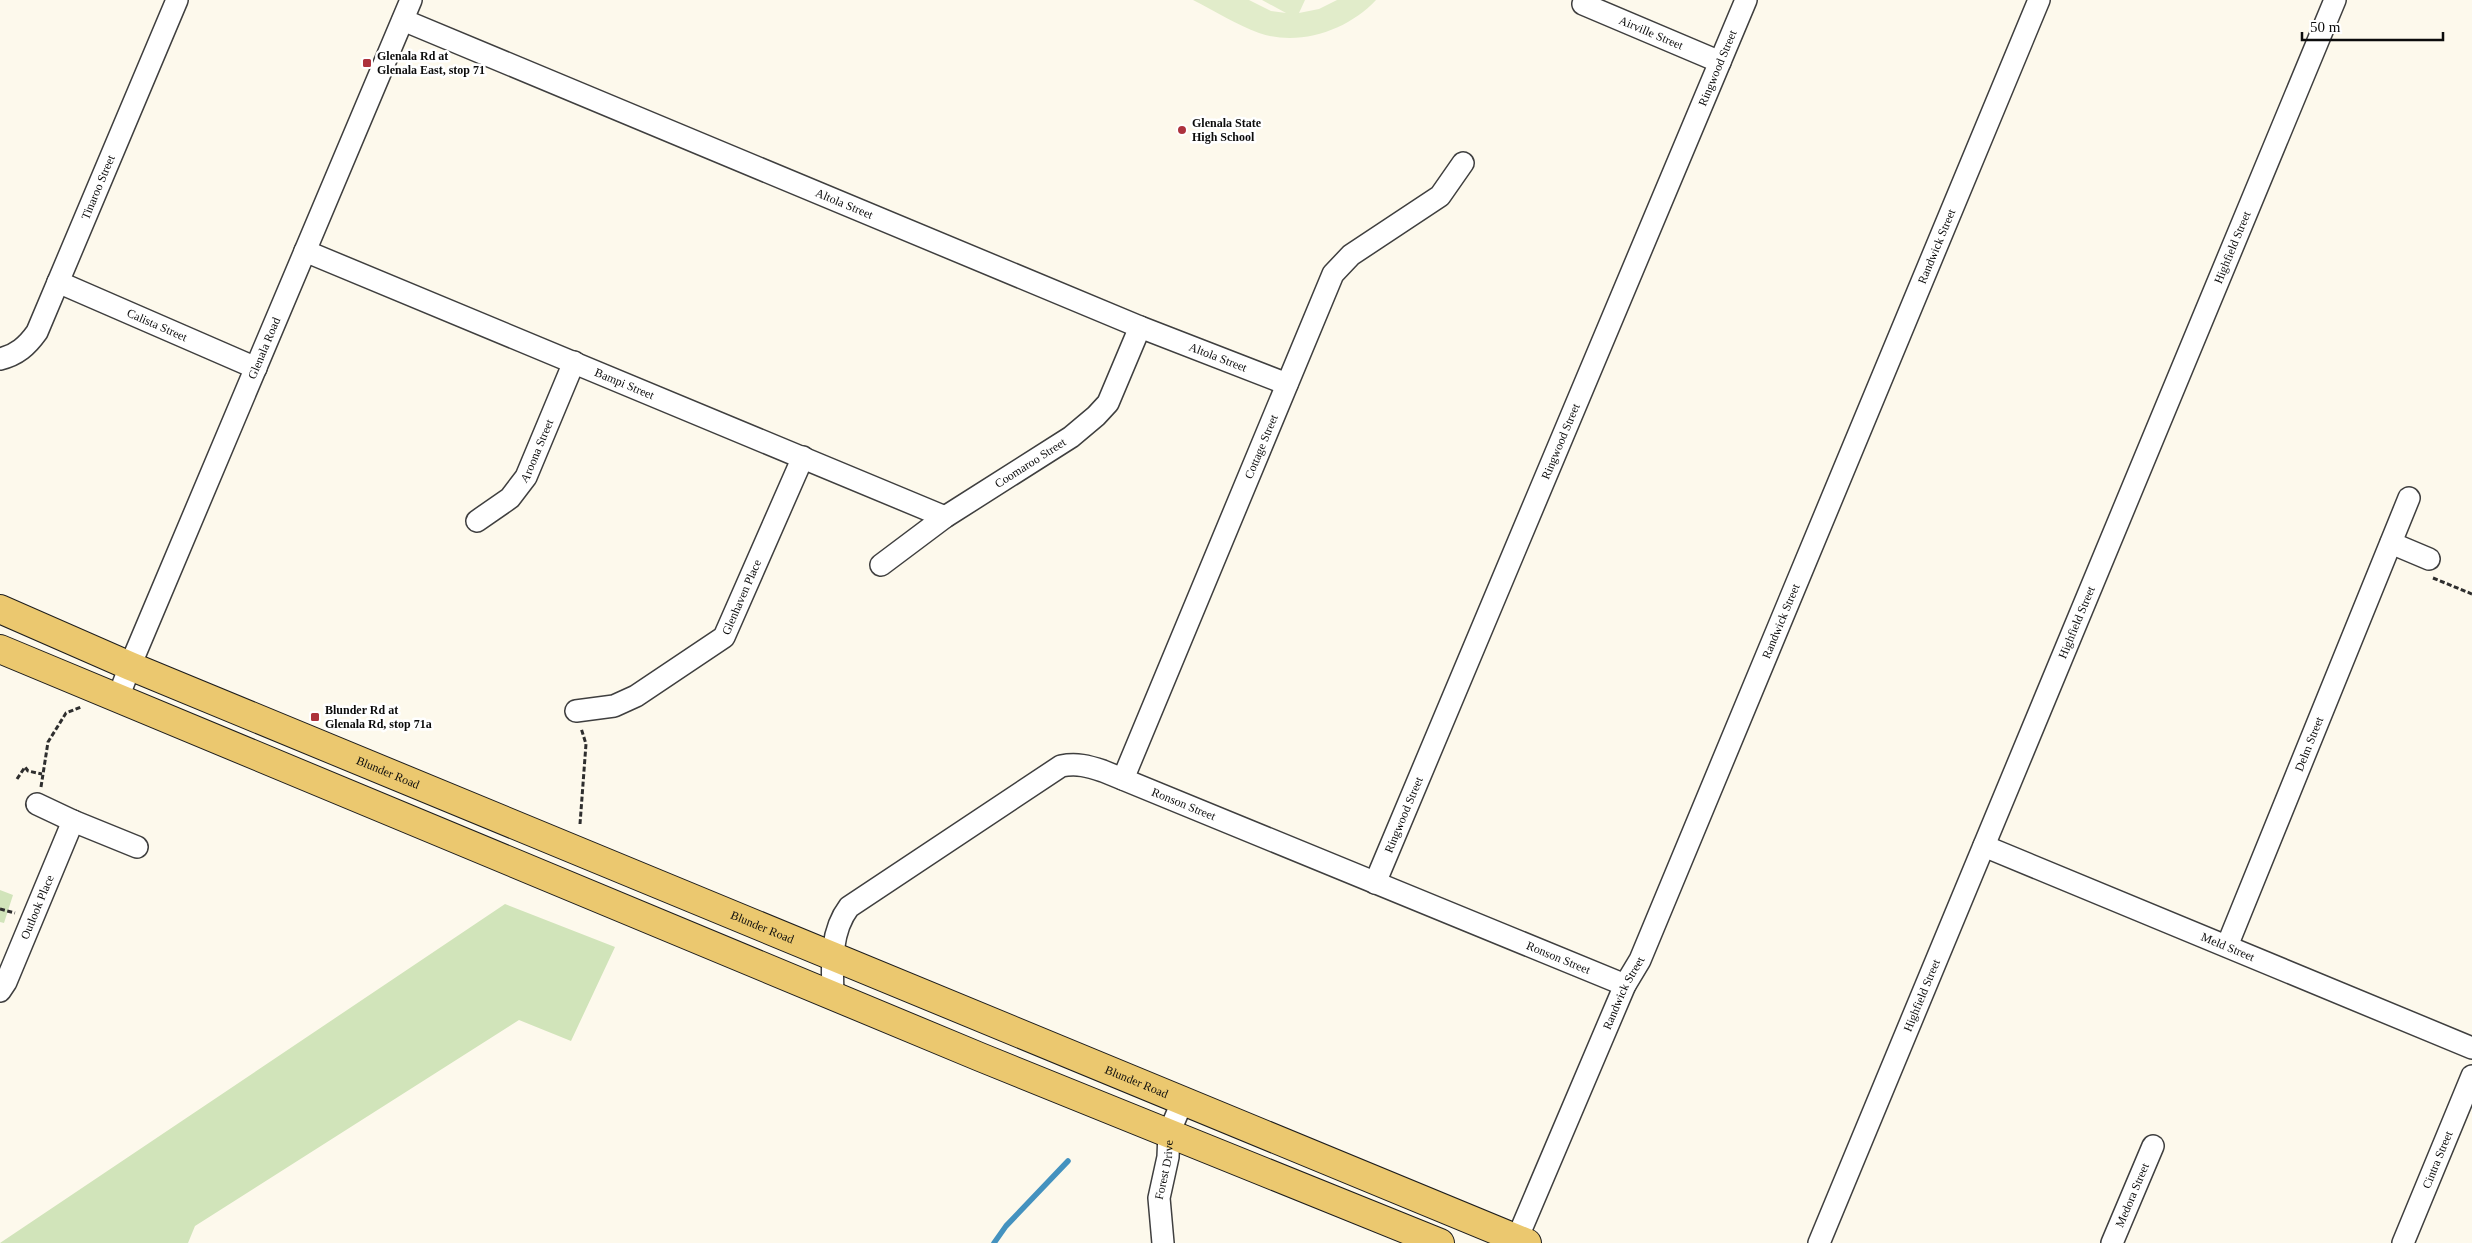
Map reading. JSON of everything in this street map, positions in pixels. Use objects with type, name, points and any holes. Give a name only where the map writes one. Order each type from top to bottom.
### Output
[{"type":"main road","name":"Blunder Road","points":[[0,609],[130,666],[1522,1241]]},
{"type":"main road","points":[[0,649],[833,995],[1440,1243]]},
{"type":"street","name":"Tinaroo Street","points":[[0,359],[9,357],[26,347],[37,332],[177,0]]},
{"type":"street","name":"Glenala Road","points":[[118,698],[411,0]]},
{"type":"street","name":"Ringwood Street","points":[[1375,883],[1746,0]]},
{"type":"street","name":"Randwick Street","points":[[1522,1241],[1625,985],[1640,960],[2039,0]]},
{"type":"street","name":"Highfield Street","points":[[1819,1243],[2335,0]]},
{"type":"street","name":"Airville Street","points":[[1582,4],[1720,62]]},
{"type":"street","name":"Altola Street","points":[[403,20],[1140,327],[1286,384]]},
{"type":"street","name":"Cottage Street","points":[[1123,779],[1333,274],[1351,255],[1440,196],[1463,163]]},
{"type":"street","name":"Bampi Street","points":[[305,251],[945,517]]},
{"type":"street","name":"Calista Street","points":[[58,282],[256,368]]},
{"type":"street","name":"Coomaroo Street","points":[[881,565],[945,517],[1071,437],[1096,416],[1108,403],[1140,327]]},
{"type":"street","name":"Aroona Street","points":[[476,521],[510,498],[526,477],[574,362]]},
{"type":"street","name":"Glenhaven Place","points":[[576,711],[614,706],[636,696],[724,637],[803,457]]},
{"type":"street","name":"Delm Street","points":[[2227,946],[2409,498]]},
{"type":"street","points":[[2391,543],[2429,559]]},
{"type":"street","name":"Ronson Street","points":[[833,995],[832,957],[841,917],[849,907],[1061,766],[1084,764],[1625,985]]},
{"type":"street","points":[[37,804],[137,847]]},
{"type":"street","name":"Outlook Place","points":[[0,991],[6,982],[73,821]]},
{"type":"street","name":"Meld Street","points":[[1984,846],[2472,1048]]},
{"type":"street","name":"Cintra Street","points":[[2403,1243],[2472,1076]]},
{"type":"street","name":"Forest Drive","points":[[1163,1243],[1158,1198],[1168,1157],[1169,1133],[1183,1100]]},
{"type":"street","name":"Medora Street","points":[[2112,1243],[2153,1146]]},
{"type":"path","points":[[37,804],[37,796],[43,782],[42,774],[48,742],[66,713],[88,706]]},
{"type":"path","points":[[576,711],[586,744],[580,824]]},
{"type":"path","points":[[18,779],[25,767],[28,771],[42,774]]},
{"type":"green space","points":[[1193,0],[1249,0],[1271,11],[1286,13],[1262,0],[1305,0],[1299,13],[1319,9],[1337,0],[1376,0],[1352,20],[1337,27],[1307,37],[1291,38],[1275,37],[1251,30]]},
{"type":"green space","points":[[0,890],[13,895],[4,923],[0,922]]},
{"type":"green space","points":[[505,904],[615,947],[571,1041],[519,1020],[195,1226],[188,1243],[0,1243]]},
{"type":"waterway","points":[[994,1243],[1006,1226],[1068,1161]]},
{"type":"place","name":"Glenala Rd at Glenala East, stop 71","points":[[367,63]]},
{"type":"place","name":"Glenala State High School","points":[[1182,130]]},
{"type":"place","name":"Blunder Rd at Glenala Rd, stop 71a","points":[[315,717]]}]
